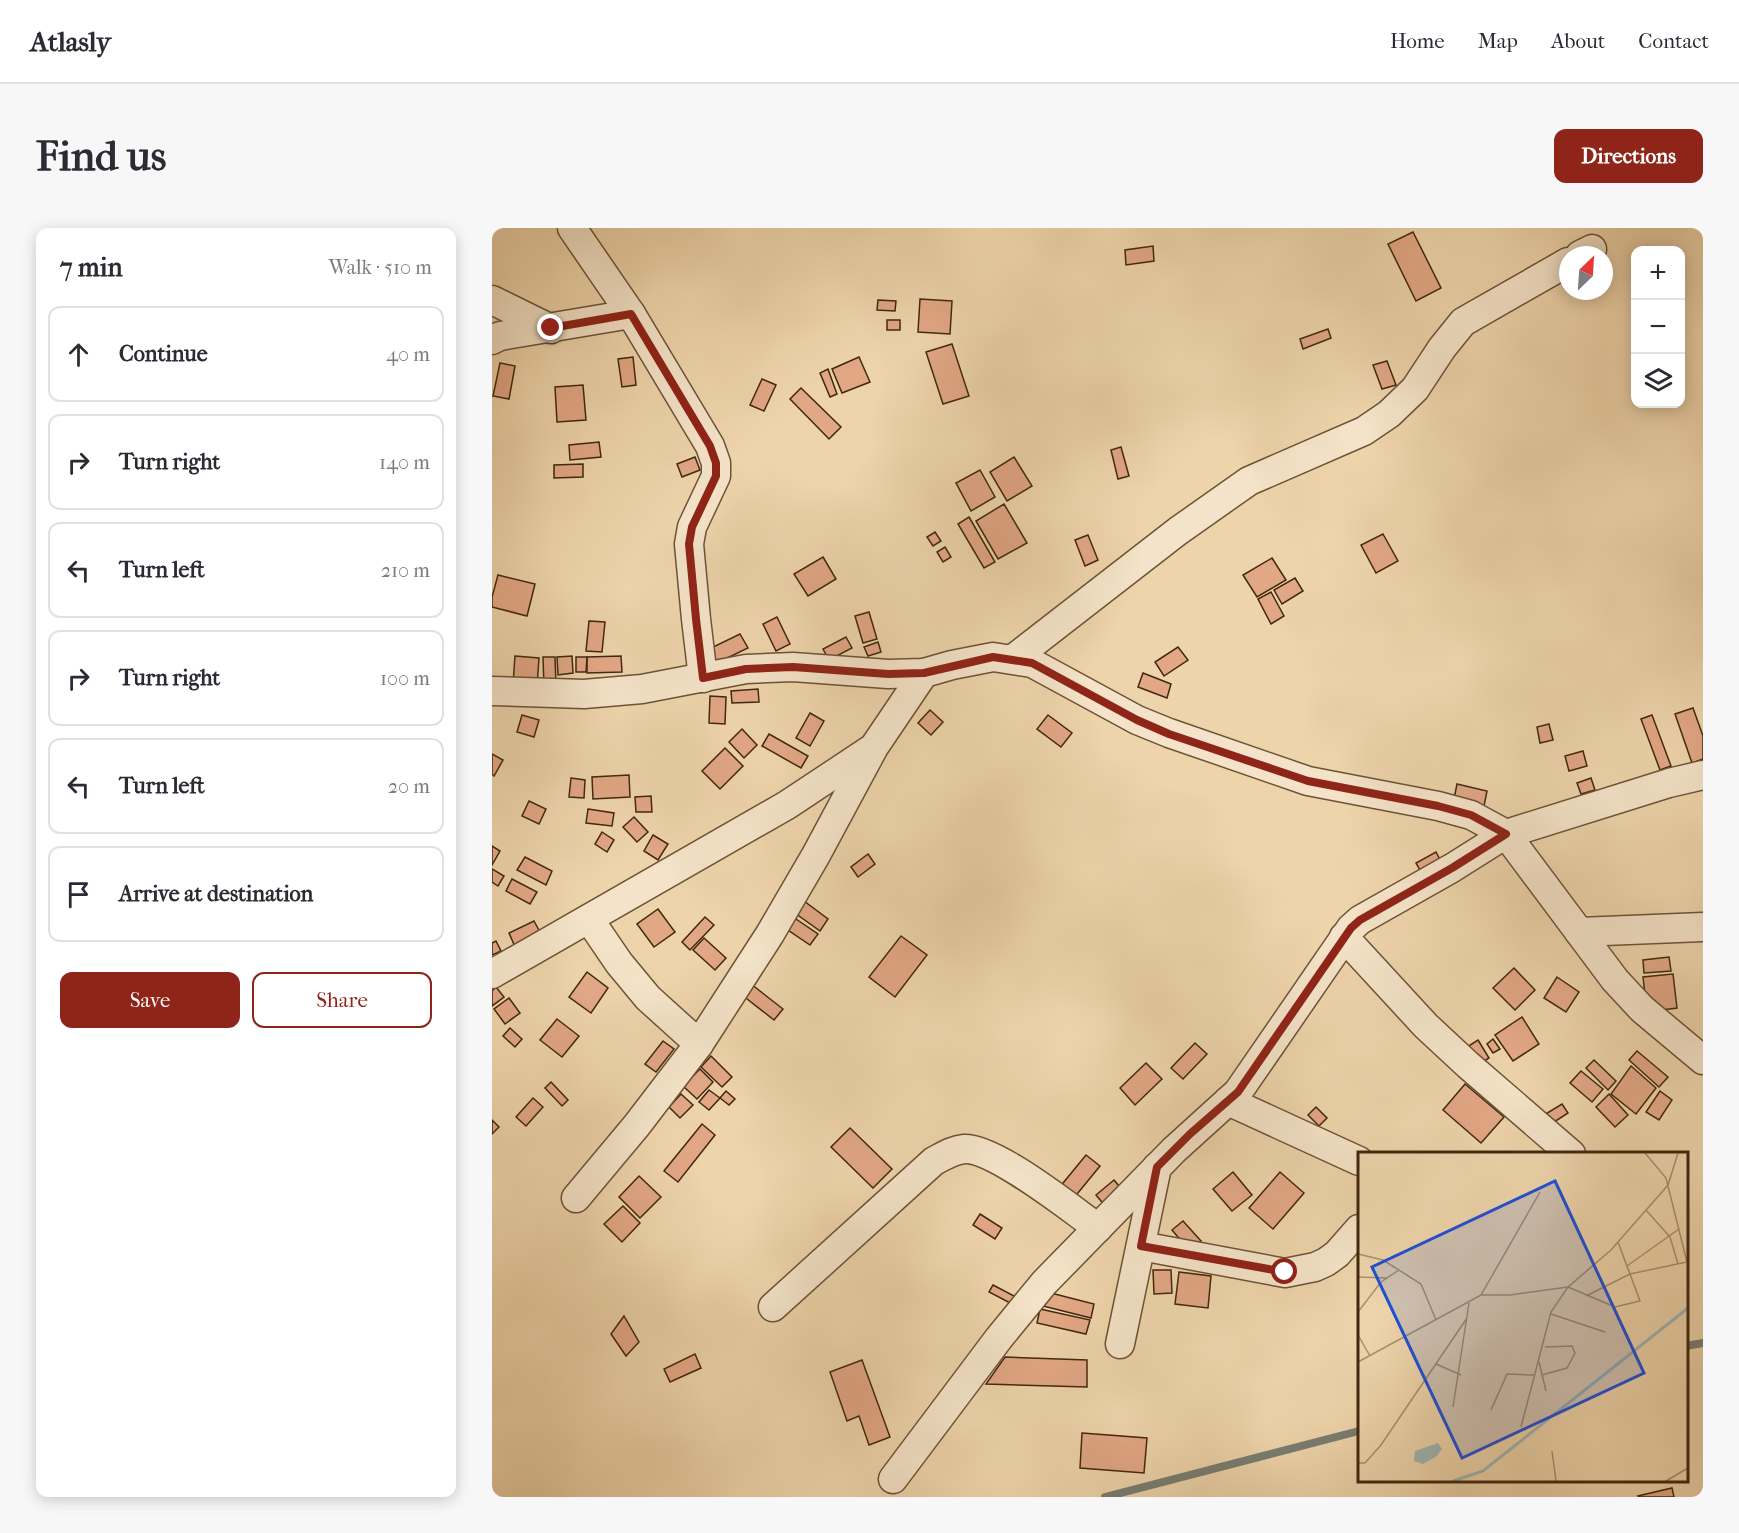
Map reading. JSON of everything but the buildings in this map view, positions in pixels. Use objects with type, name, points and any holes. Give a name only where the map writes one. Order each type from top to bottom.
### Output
[{"type":"street","points":[[572,228],[631,314],[710,446],[716,463],[716,476],[692,527],[689,544],[703,678]]},
{"type":"street","points":[[1013,659],[1178,531],[1249,481],[1364,431],[1389,414],[1414,389],[1463,322],[1559,267]]},
{"type":"street","points":[[492,300],[551,328]]},
{"type":"street","points":[[492,340],[500,336],[631,314]]},
{"type":"street","points":[[492,691],[584,694],[642,689],[746,669],[793,667],[888,674],[924,673],[993,657],[1032,663],[1137,720],[1169,734],[1308,781],[1438,806],[1471,815],[1506,834],[1632,999],[1703,1060]]},
{"type":"street","points":[[576,1198],[637,1125],[699,1044],[776,924],[874,747],[924,673]]},
{"type":"street","points":[[492,974],[787,806],[874,747]]},
{"type":"street","points":[[893,1479],[1044,1283],[1190,1134],[1228,1101],[1250,1076],[1344,937],[1360,920],[1452,868],[1506,834],[1669,783],[1703,775]]},
{"type":"street","points":[[589,919],[619,963],[648,998],[699,1044]]},
{"type":"street","points":[[1579,932],[1703,927]]},
{"type":"street","points":[[1344,937],[1426,1026],[1569,1152]]},
{"type":"street","points":[[1228,1101],[1358,1161]]},
{"type":"street","points":[[773,1307],[934,1161],[950,1152],[966,1149],[1000,1159],[1098,1228]]},
{"type":"street","points":[[1120,1344],[1157,1167]]},
{"type":"street","points":[[1141,1246],[1285,1272],[1315,1267],[1326,1262],[1337,1254],[1358,1230]]},
{"type":"waterway","points":[[1688,1346],[1703,1343]]},
{"type":"waterway","points":[[1105,1497],[1358,1431]]},
{"type":"route","points":[[551,328],[631,314],[710,446],[716,463],[716,476],[692,527],[689,544],[703,678],[746,669],[793,667],[865,673],[924,673],[993,657],[1013,659],[1032,663],[1137,720],[1169,734],[1308,781],[1438,806],[1471,815],[1506,834],[1452,868],[1360,920],[1351,928],[1238,1092],[1157,1167],[1141,1246],[1285,1272]]}]
